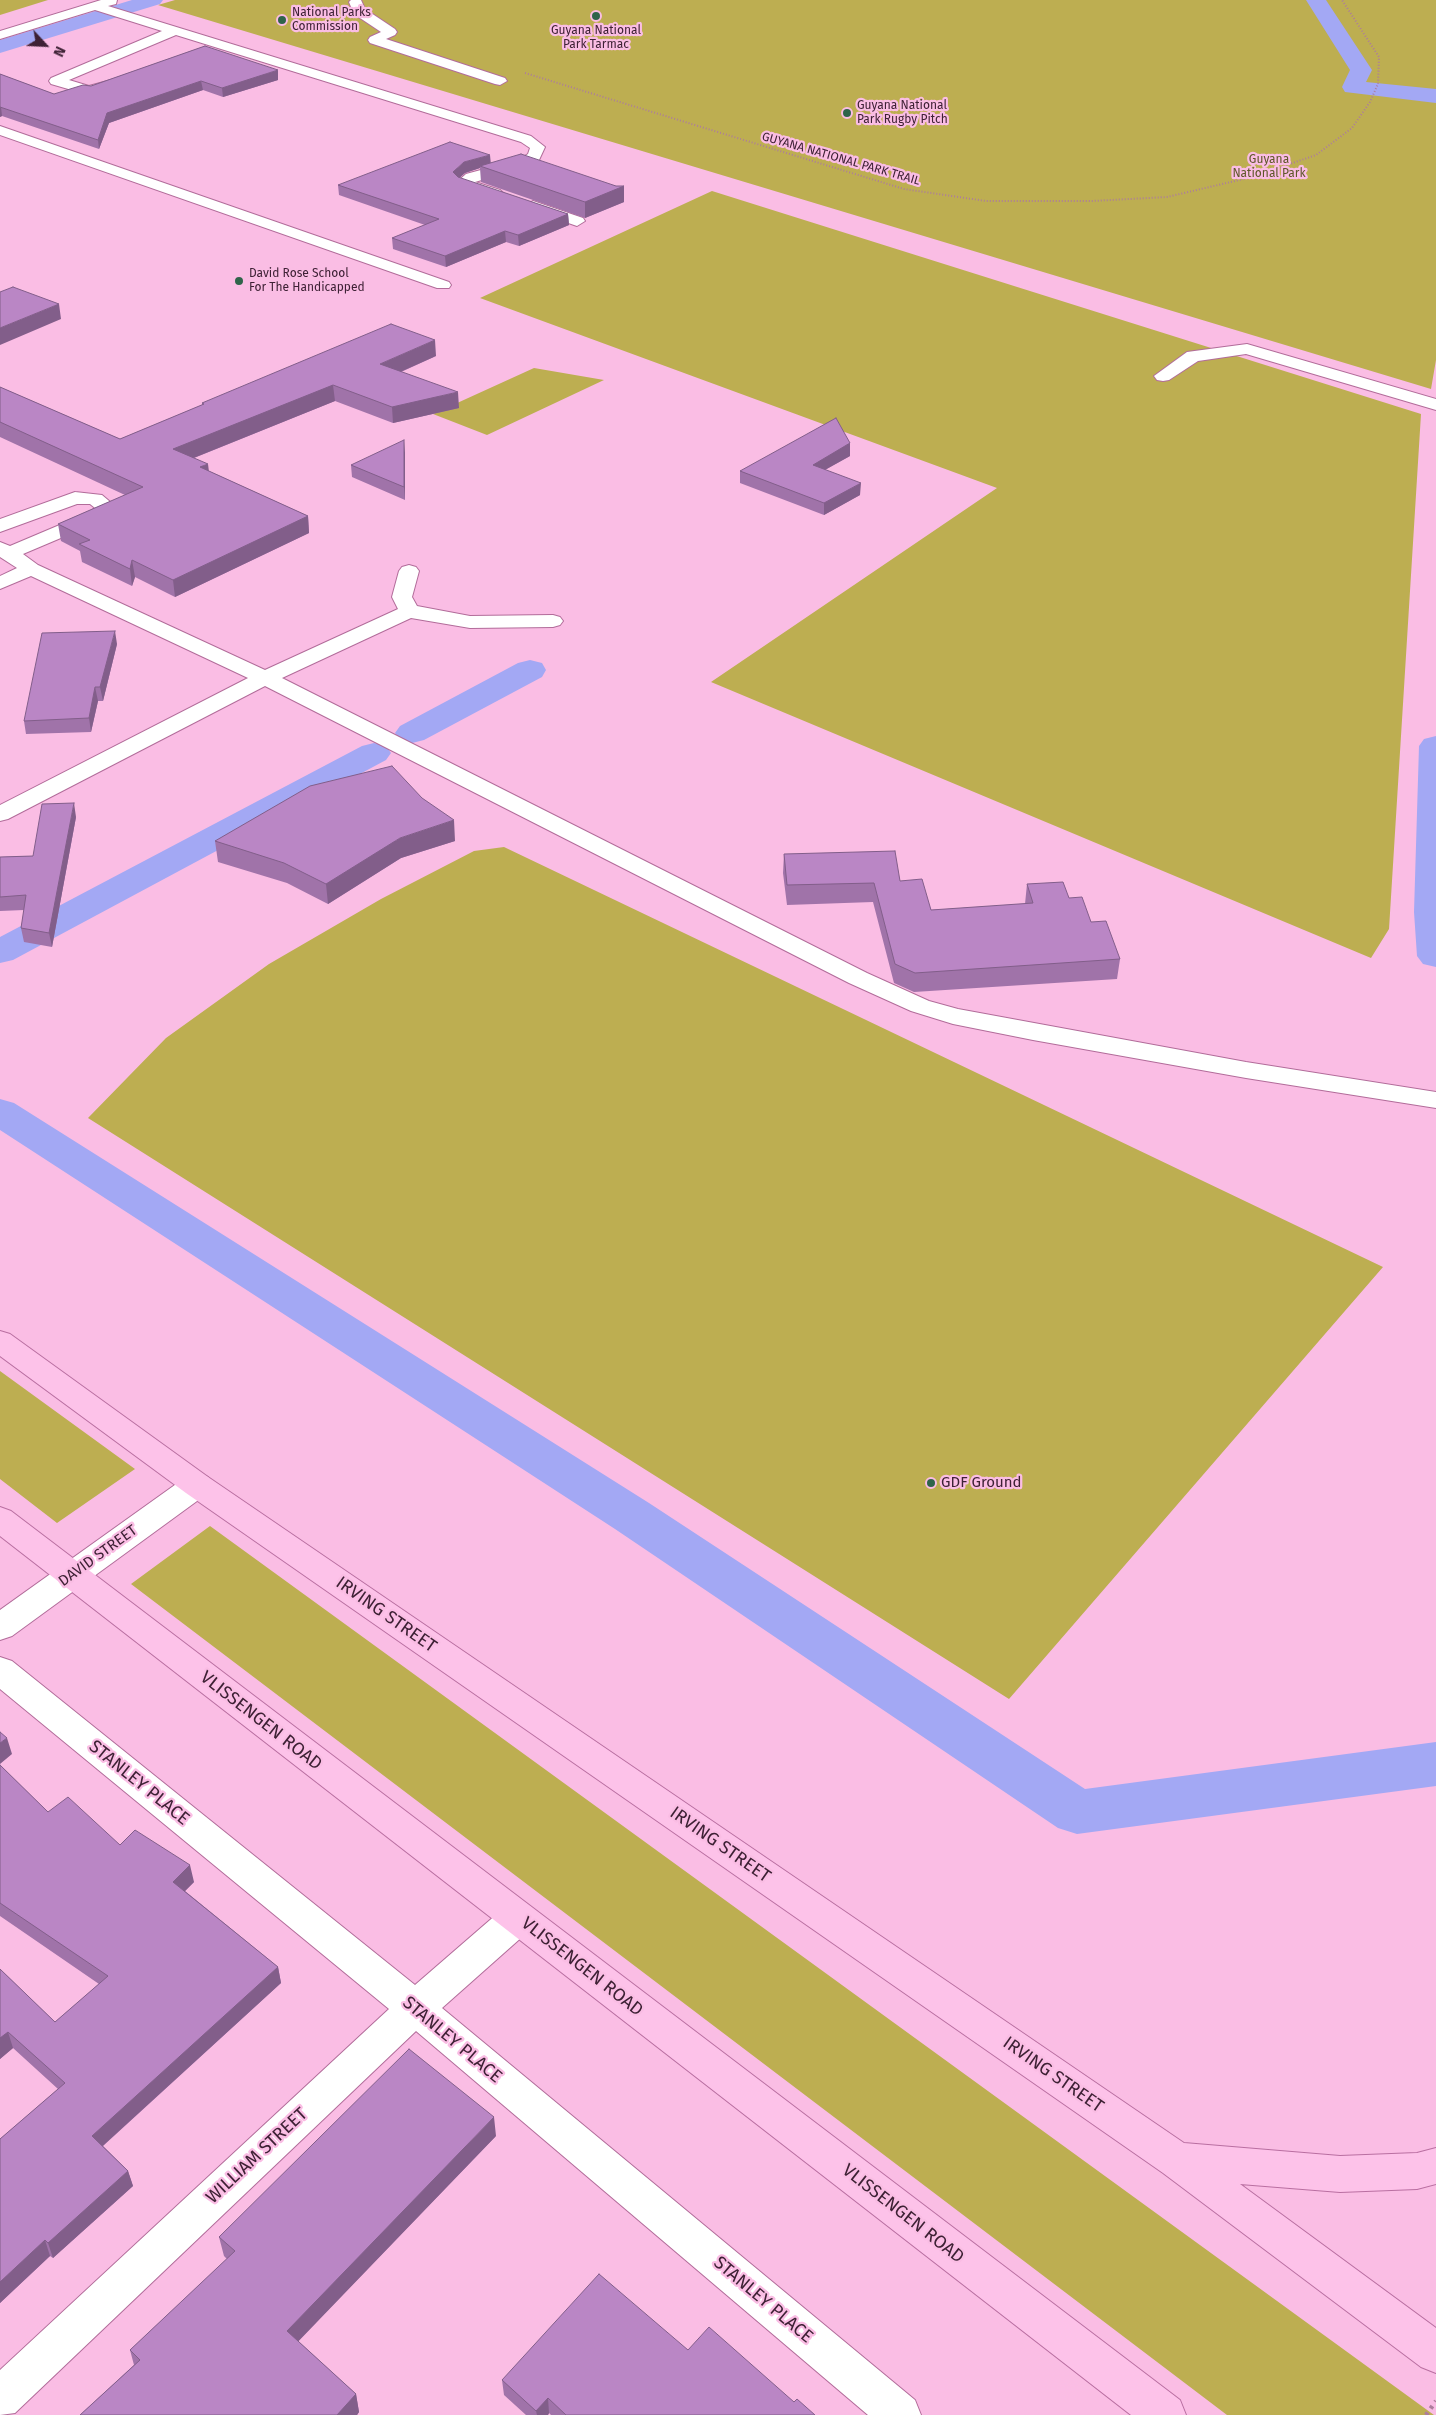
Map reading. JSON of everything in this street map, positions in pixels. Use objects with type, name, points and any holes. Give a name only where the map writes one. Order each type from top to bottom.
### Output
[{"type":"main road","name":"IRVING STREET","points":[[0,1341],[197,1485],[1177,2160],[1436,2353]]},
{"type":"main road","name":"VLISSENGEN ROAD","points":[[0,1519],[65,1580],[512,1922],[1165,2415]]},
{"type":"main road","points":[[1177,2160],[1340,2174],[1417,2171],[1436,2166]]},
{"type":"street","points":[[353,1],[379,9]]},
{"type":"street","points":[[353,1],[359,11],[390,32],[375,40],[500,81]]},
{"type":"street","points":[[0,35],[105,5],[134,18],[174,31],[526,139],[538,147],[534,157],[523,163],[471,177],[464,183],[577,221]]},
{"type":"street","points":[[122,80],[89,91],[56,81],[174,31]]},
{"type":"street","points":[[200,50],[217,44]]},
{"type":"street","points":[[0,130],[443,285]]},
{"type":"street","points":[[523,163],[542,169]]},
{"type":"street","points":[[1163,376],[1193,356],[1246,349],[1430,404]]},
{"type":"street","points":[[0,526],[74,498],[95,498],[105,506],[101,514],[95,517],[4,551]]},
{"type":"street","points":[[4,551],[31,569],[265,678],[849,973],[928,1009],[1033,1032],[1246,1070],[1433,1100]]},
{"type":"street","points":[[0,582],[31,569]]},
{"type":"street","points":[[409,571],[402,598],[409,611]]},
{"type":"street","points":[[0,814],[265,678],[409,611],[470,622],[552,621]]},
{"type":"street","name":"DAVID STREET","points":[[0,1627],[197,1485]]},
{"type":"street","name":"STANLEY PLACE","points":[[0,1670],[422,2001],[900,2415]]},
{"type":"street","name":"WILLIAM STREET","points":[[0,2398],[422,2001],[512,1922]]},
{"type":"path","name":"GUYANA NATIONAL PARK TRAIL","points":[[520,72],[904,190],[986,201],[1092,200],[1167,196],[1252,177],[1316,155],[1352,128],[1377,87],[1379,57],[1342,0]]},
{"type":"path","points":[[1426,2415],[1436,2401]]},
{"type":"green space","points":[[0,0],[48,0],[0,15]]},
{"type":"green space","name":"Guyana National Park","points":[[175,0],[1436,0],[1436,360],[1431,389],[158,5]]},
{"type":"green space","points":[[712,191],[1421,414],[1389,929],[1371,958],[711,682],[997,488],[480,298]]},
{"type":"green space","points":[[534,368],[604,380],[487,435],[433,414]]},
{"type":"green space","name":"GDF Ground","points":[[504,847],[1383,1267],[1009,1699],[88,1118],[166,1038],[269,964],[381,899],[474,851]]},
{"type":"green space","points":[[0,1371],[135,1469],[57,1523],[0,1479]]},
{"type":"green space","points":[[210,1526],[1434,2415],[1227,2415],[131,1584]]},
{"type":"building","points":[[205,46],[278,70],[222,88],[201,81],[107,113],[98,140],[0,107],[0,74],[54,94],[83,85],[91,86]]},
{"type":"building","points":[[450,142],[490,155],[464,162],[453,172],[458,177],[568,214],[518,235],[505,231],[445,256],[392,238],[439,219],[338,185]]},
{"type":"building","points":[[521,154],[616,186],[624,186],[585,202],[480,166]]},
{"type":"building","points":[[13,287],[59,304],[0,328],[0,292]]},
{"type":"building","points":[[391,324],[435,340],[380,364],[458,392],[392,407],[333,385],[173,449],[208,464],[200,467],[308,516],[173,580],[132,560],[130,569],[79,544],[90,540],[58,524],[143,487],[0,422],[0,387],[120,439]]},
{"type":"building","points":[[836,418],[850,443],[813,465],[861,483],[824,503],[740,471]]},
{"type":"building","points":[[404,440],[404,487],[351,465]]},
{"type":"building","points":[[115,631],[100,687],[95,687],[89,718],[24,721],[42,633]]},
{"type":"building","points":[[392,766],[422,798],[454,820],[400,838],[326,884],[284,863],[215,841],[310,786]]},
{"type":"building","points":[[74,803],[49,933],[21,928],[26,895],[0,897],[0,857],[33,856],[42,804]]},
{"type":"building","points":[[895,851],[900,881],[922,879],[931,910],[1033,903],[1027,884],[1063,882],[1069,898],[1082,897],[1091,922],[1106,921],[1120,959],[915,973],[895,964],[874,883],[787,885],[784,854]]},
{"type":"building","points":[[0,1732],[7,1738],[0,1743]]},
{"type":"building","points":[[0,1765],[48,1812],[68,1797],[120,1845],[135,1830],[190,1865],[173,1882],[278,1967],[92,2136],[128,2171],[48,2243],[45,2240],[0,2282],[0,2139],[65,2083],[8,2032],[0,2038],[0,1969],[55,2022],[108,1976],[0,1903]]},
{"type":"building","points":[[409,2049],[494,2117],[287,2331],[356,2394],[337,2415],[80,2415],[140,2360],[130,2350],[235,2251],[219,2237]]},
{"type":"building","points":[[599,2274],[688,2350],[709,2327],[794,2402],[797,2399],[815,2415],[566,2415],[548,2398],[536,2411],[502,2380]]},
{"type":"waterway","points":[[0,47],[153,0]]},
{"type":"waterway","points":[[1316,0],[1361,70],[1353,87],[1436,96]]},
{"type":"waterway","points":[[412,733],[530,670]]},
{"type":"waterway","points":[[1436,746],[1433,912],[1436,956]]},
{"type":"waterway","points":[[0,952],[374,753]]},
{"type":"waterway","points":[[0,1112],[632,1516],[1077,1812],[1436,1764]]},
{"type":"place","name":"Guyana National Park Tarmac","points":[[596,16]]},
{"type":"place","name":"National Parks Commission","points":[[282,20]]},
{"type":"place","name":"Guyana National Park Rugby Pitch","points":[[847,113]]},
{"type":"place","name":"David Rose School For The Handicapped","points":[[239,281]]},
{"type":"place","name":"GDF Ground","points":[[931,1483]]}]
